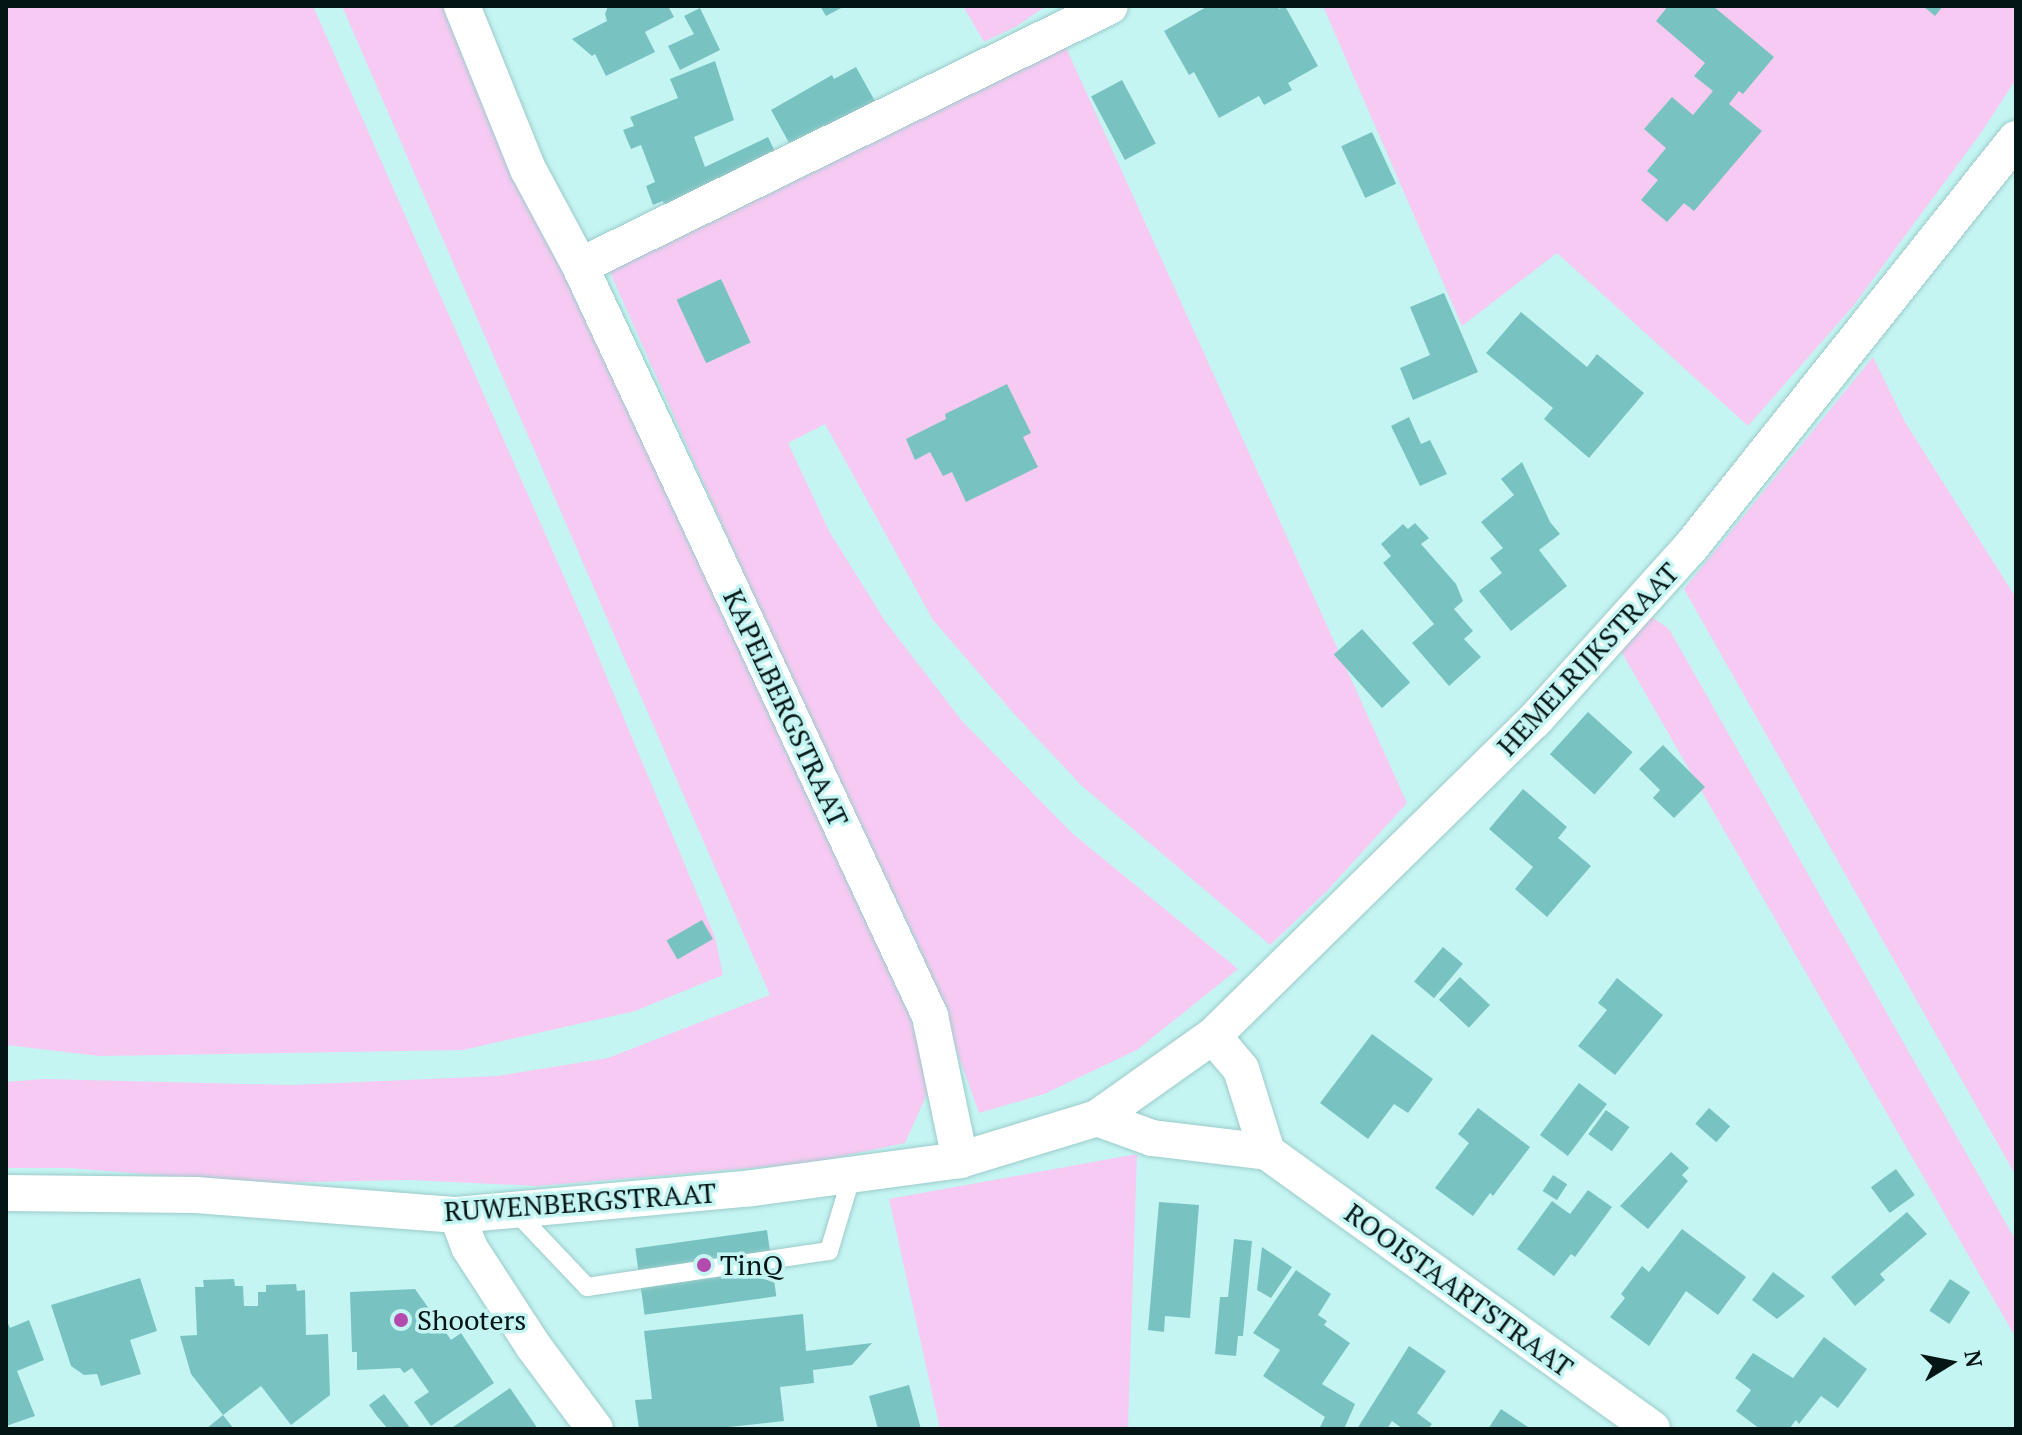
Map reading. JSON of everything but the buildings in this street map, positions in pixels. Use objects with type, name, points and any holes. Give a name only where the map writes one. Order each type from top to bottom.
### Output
[{"type":"street","name":"KAPELBERGSTRAAT","points":[[462,6],[528,169],[580,266],[930,1016],[960,1160]]},
{"type":"street","points":[[580,266],[1110,6]]},
{"type":"street","name":"HEMELRIJKSTRAAT","points":[[1097,1118],[1213,1036],[1534,721],[1690,548],[2016,139]]},
{"type":"street","points":[[1213,1036],[1241,1069],[1267,1152]]},
{"type":"street","name":"RUWENBERGSTRAAT","points":[[6,1193],[196,1195],[457,1215],[852,1175],[960,1160],[1097,1118]]},
{"type":"street","name":"ROOISTAARTSTRAAT","points":[[1097,1118],[1152,1138],[1267,1152],[1652,1429]]},
{"type":"street","points":[[457,1215],[469,1247],[509,1309],[595,1429]]},
{"type":"lane","points":[[514,1210],[587,1287],[829,1251],[852,1175]]},
{"type":"shaded area","points":[[6,6],[313,6],[583,620],[715,937],[723,975],[635,1011],[463,1050],[99,1056],[6,1045]]},
{"type":"shaded area","points":[[342,6],[446,6],[920,1034],[928,1092],[905,1143],[810,1163],[538,1186],[409,1180],[254,1183],[70,1168],[6,1168],[6,1082],[44,1079],[291,1085],[498,1076],[608,1058],[770,995]]},
{"type":"shaded area","points":[[963,6],[1046,6],[1017,26],[984,42]]},
{"type":"shaded area","points":[[1323,6],[2016,6],[2016,79],[1981,133],[1854,305],[1748,426],[1557,253],[1462,326]]},
{"type":"shaded area","points":[[1064,43],[1407,803],[1326,892],[1270,945],[1082,786],[933,620],[825,424],[788,443],[829,531],[885,621],[962,721],[1073,834],[1238,969],[1137,1050],[1044,1094],[979,1113],[923,956],[779,653],[605,261]]},
{"type":"shaded area","points":[[1873,357],[1905,422],[2016,598],[2016,1176],[1684,589]]},
{"type":"shaded area","points":[[1652,617],[1669,629],[2016,1241],[2016,1338],[1621,651]]},
{"type":"shaded area","points":[[1137,1154],[1128,1429],[940,1429],[889,1199]]},
{"type":"place","name":"TinQ","points":[[704,1265]]},
{"type":"place","name":"Shooters","points":[[401,1320]]}]
